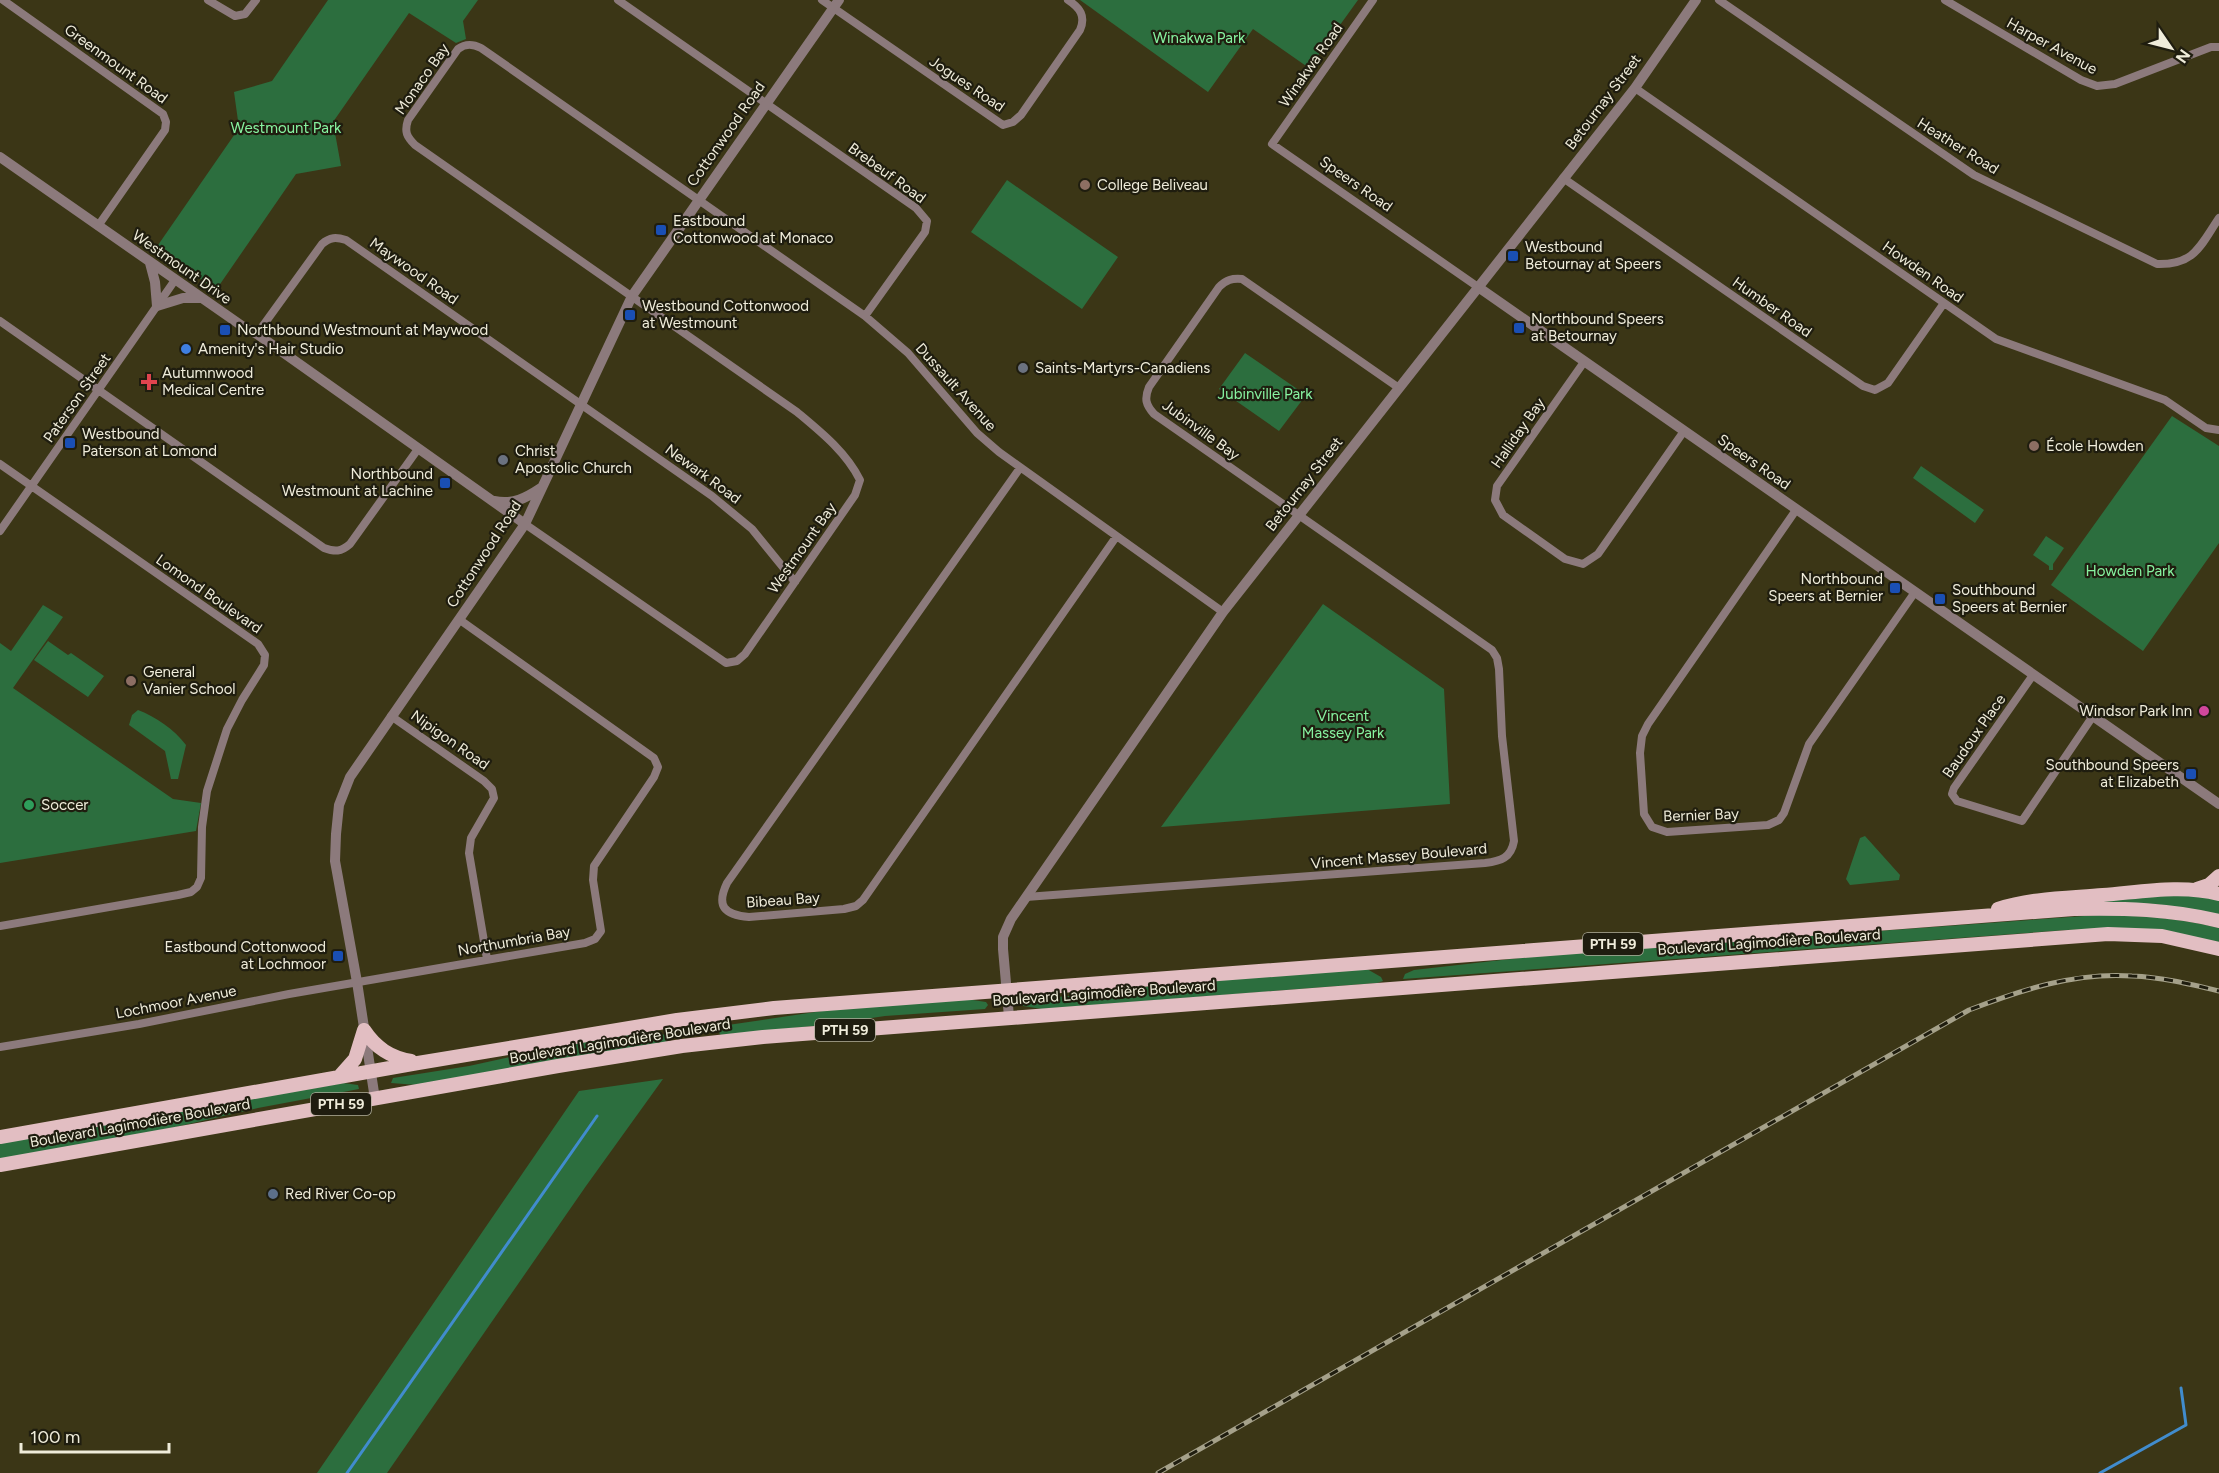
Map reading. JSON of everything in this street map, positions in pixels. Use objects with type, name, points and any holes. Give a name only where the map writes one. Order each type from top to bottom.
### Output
[{"type":"main road","points":[[2192,890],[2209,885],[2219,876]]},
{"type":"main road","points":[[1975,916],[2012,904],[2174,889],[2219,894]]},
{"type":"main road","name":"Boulevard Lagimodière Boulevard","points":[[0,1137],[418,1063],[700,1017],[774,1008],[1975,916],[2114,908],[2163,910],[2219,921]]},
{"type":"main road","name":"Boulevard Lagimodière Boulevard","points":[[0,1165],[682,1046],[845,1030],[2108,934],[2162,936],[2219,949]]},
{"type":"main road","points":[[1389,961],[1391,988]]},
{"type":"main road","points":[[364,1030],[372,1041],[388,1055],[418,1063]]},
{"type":"main road","points":[[339,1077],[360,1050],[364,1030]]},
{"type":"street","name":"Greenmount Road","points":[[3,0],[163,114],[166,122],[165,130],[98,226]]},
{"type":"street","points":[[208,0],[235,16],[244,14],[256,0]]},
{"type":"street","points":[[618,0],[766,104]]},
{"type":"street","points":[[822,0],[836,4]]},
{"type":"street","name":"Jogues Road","points":[[836,4],[1003,124],[1013,122],[1021,115],[1080,30],[1083,18],[1080,9],[1068,0]]},
{"type":"street","name":"Winakwa Road","points":[[1272,144],[1373,0]]},
{"type":"street","name":"Betournay Street","points":[[1009,1017],[1003,937],[1011,919],[1223,612],[1635,88],[1696,0]]},
{"type":"street","name":"Heather Road","points":[[1719,0],[1974,176],[2157,264],[2173,265],[2186,260],[2198,249],[2219,218]]},
{"type":"street","name":"Harper Avenue","points":[[1945,0],[2081,80],[2097,86],[2115,84],[2211,47],[2219,47]]},
{"type":"street","name":"Cottonwood Road","points":[[375,1099],[335,861],[339,805],[350,777],[525,524],[632,296],[836,4]]},
{"type":"street","name":"Monaco Bay","points":[[632,296],[415,145],[405,129],[414,111],[458,49],[462,46],[475,45],[699,199]]},
{"type":"street","name":"Howden Road","points":[[1635,88],[1996,339],[2165,400],[2206,428],[2219,430]]},
{"type":"street","name":"Brebeuf Road","points":[[766,104],[916,208],[927,221],[925,232],[866,316]]},
{"type":"street","name":"Speers Road","points":[[1272,144],[2219,804]]},
{"type":"street","name":"Westmount Drive","points":[[0,157],[201,298],[257,334],[525,524]]},
{"type":"street","name":"Humber Road","points":[[1563,178],[1863,386],[1875,390],[1888,383],[1944,303]]},
{"type":"street","name":"Dussault Avenue","points":[[699,199],[866,316],[908,353],[977,433],[1020,468],[1223,612]]},
{"type":"street","name":"Maywood Road","points":[[257,334],[322,244],[329,238],[339,238],[346,240],[580,403]]},
{"type":"street","points":[[150,262],[157,306],[183,298],[201,298]]},
{"type":"street","name":"Jubinville Bay","points":[[1298,516],[1147,407],[1145,397],[1149,387],[1219,287],[1227,280],[1242,279],[1399,388]]},
{"type":"street","name":"Paterson Street","points":[[0,531],[175,280]]},
{"type":"street","name":"Westmount Bay","points":[[525,524],[726,663],[737,661],[745,654],[855,495],[860,480],[854,468],[826,436],[797,412],[632,296]]},
{"type":"street","points":[[0,321],[324,548],[333,551],[344,550],[350,544],[418,448]]},
{"type":"street","name":"Halliday Bay","points":[[1584,362],[1497,486],[1496,500],[1503,515],[1565,559],[1583,564],[1598,554],[1684,431]]},
{"type":"street","name":"Newark Road","points":[[580,403],[738,516],[795,582]]},
{"type":"street","points":[[0,464],[32,486]]},
{"type":"street","name":"Bibeau Bay","points":[[1020,468],[728,883],[722,893],[721,902],[726,911],[736,916],[759,916],[844,909],[856,906],[863,900],[1116,537]]},
{"type":"street","name":"Lomond Boulevard","points":[[0,926],[178,895],[191,892],[197,886],[201,878],[202,827],[207,791],[217,755],[242,700],[264,665],[265,655],[258,644],[32,486]]},
{"type":"street","points":[[492,501],[510,503],[519,501],[541,488]]},
{"type":"street","name":"Bernier Bay","points":[[1796,510],[1641,736],[1644,814],[1652,827],[1667,832],[1768,825],[1779,820],[1784,813],[1809,744],[1915,592]]},
{"type":"street","name":"Vincent Massey Boulevard","points":[[1026,897],[1497,862],[1512,850],[1514,841],[1503,736],[1499,669],[1497,658],[1492,650],[1298,516]]},
{"type":"street","name":"Northumbria Bay","points":[[357,982],[585,943],[595,939],[601,931],[593,880],[594,866],[654,777],[658,767],[649,753],[460,620]]},
{"type":"street","name":"Baudoux Place","points":[[2033,675],[1954,788],[1952,794],[1957,801],[2022,821],[2093,717]]},
{"type":"street","name":"Nipigon Road","points":[[391,716],[475,774],[492,789],[494,798],[471,838],[469,853],[487,959]]},
{"type":"street","name":"Lochmoor Avenue","points":[[0,1047],[357,982]]},
{"type":"green space","name":"Westmount Park","points":[[328,0],[478,0],[463,21],[466,39],[456,43],[409,13],[333,122],[341,166],[296,174],[216,290],[156,248],[239,128],[234,92],[272,81]]},
{"type":"green space","name":"Winakwa Park","points":[[1080,0],[1358,0],[1309,68],[1253,29],[1208,92]]},
{"type":"green space","points":[[1007,180],[1118,257],[1082,309],[971,232]]},
{"type":"green space","name":"Jubinville Park","points":[[1245,353],[1306,395],[1279,431],[1219,389]]},
{"type":"green space","name":"Howden Park","points":[[2172,416],[2219,446],[2219,543],[2143,651],[2051,585]]},
{"type":"green space","points":[[1921,466],[1984,510],[1975,523],[1913,478]]},
{"type":"green space","points":[[2046,536],[2064,548],[2053,564],[2053,570],[2049,570],[2049,566],[2033,555]]},
{"type":"green space","name":"Vincent Massey Park","points":[[1323,604],[1444,689],[1450,804],[1161,827]]},
{"type":"green space","points":[[43,605],[63,617],[13,688],[173,799],[201,803],[196,831],[0,863],[0,643],[11,651]]},
{"type":"green space","points":[[48,641],[68,655],[71,653],[104,676],[88,697],[34,660]]},
{"type":"green space","points":[[138,710],[164,724],[186,745],[178,779],[171,779],[165,751],[129,725],[132,715]]},
{"type":"green space","points":[[1865,836],[1900,875],[1899,880],[1850,885],[1846,879],[1860,838]]},
{"type":"green space","points":[[2182,894],[2219,899],[2219,915],[2155,904],[2088,902]]},
{"type":"green space","points":[[2098,915],[2159,918],[2219,928],[2219,942],[2102,929],[2067,930],[1403,979],[1405,974],[1414,970],[1536,956]]},
{"type":"green space","points":[[1367,969],[1381,977],[1383,981],[1042,1009],[1023,1006],[1021,1002],[1025,999],[1159,985]]},
{"type":"green space","points":[[966,999],[986,1002],[988,1005],[985,1009],[885,1016],[824,1025],[721,1035],[719,1033],[723,1026],[849,1007]]},
{"type":"green space","points":[[655,1030],[668,1037],[666,1042],[417,1085],[391,1083],[393,1078],[469,1066],[546,1049]]},
{"type":"green space","points":[[663,1079],[387,1473],[317,1473],[579,1091]]},
{"type":"green space","points":[[343,1083],[358,1085],[359,1089],[258,1108],[167,1129],[0,1159],[0,1143]]},
{"type":"waterway","points":[[347,1473],[597,1116]]},
{"type":"waterway","points":[[2100,1473],[2186,1425],[2181,1388]]},
{"type":"railway","points":[[1158,1473],[1969,1010],[2028,989],[2069,980],[2111,975],[2154,978],[2219,991]]},
{"type":"place","name":"College Beliveau","points":[[1085,185]]},
{"type":"place","name":"Eastbound Cottonwood at Monaco","points":[[661,230]]},
{"type":"place","name":"Westbound Betournay at Speers","points":[[1513,256]]},
{"type":"place","name":"Westbound Cottonwood at Westmount","points":[[630,315]]},
{"type":"place","name":"Northbound Speers at Betournay","points":[[1519,328]]},
{"type":"place","name":"Northbound Westmount at Maywood","points":[[225,330]]},
{"type":"place","name":"Amenity's Hair Studio","points":[[186,349]]},
{"type":"place","name":"Saints-Martyrs-Canadiens","points":[[1023,368]]},
{"type":"place","name":"Autumnwood Medical Centre","points":[[149,382]]},
{"type":"place","name":"Westbound Paterson at Lomond","points":[[70,443]]},
{"type":"place","name":"École Howden","points":[[2034,446]]},
{"type":"place","name":"Christ Apostolic Church","points":[[503,460]]},
{"type":"place","name":"Northbound Westmount at Lachine","points":[[445,483]]},
{"type":"place","name":"Northbound Speers at Bernier","points":[[1895,588]]},
{"type":"place","name":"Southbound Speers at Bernier","points":[[1940,599]]},
{"type":"place","name":"General Vanier School","points":[[131,681]]},
{"type":"place","name":"Windsor Park Inn","points":[[2204,711]]},
{"type":"place","name":"Southbound Speers at Elizabeth","points":[[2191,774]]},
{"type":"place","name":"Soccer","points":[[29,805]]},
{"type":"place","name":"Eastbound Cottonwood at Lochmoor","points":[[338,956]]},
{"type":"place","name":"Red River Co-op","points":[[273,1194]]}]
